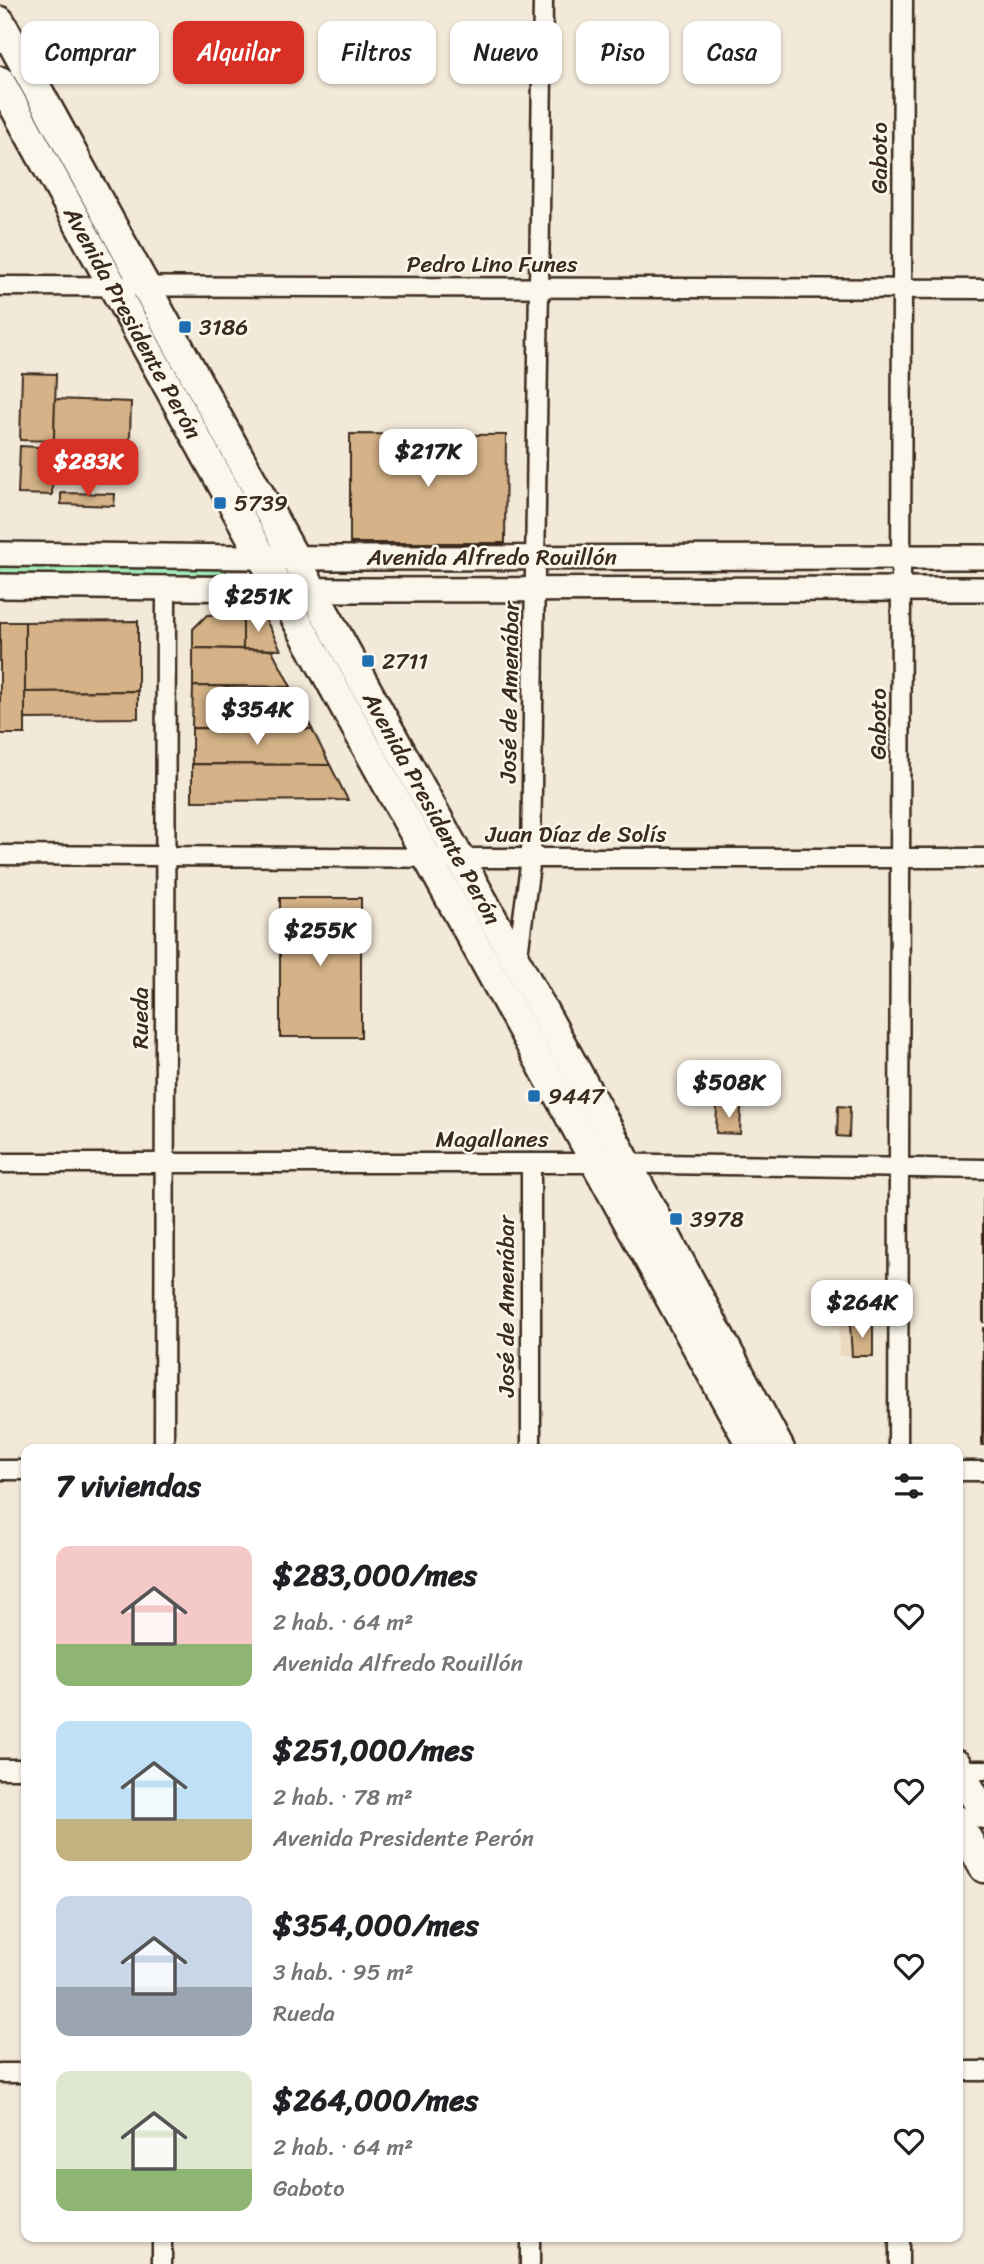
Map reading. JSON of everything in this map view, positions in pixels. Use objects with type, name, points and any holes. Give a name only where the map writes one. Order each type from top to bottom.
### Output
[{"type":"main road","name":"Avenida Presidente Perón","points":[[0,21],[627,1163],[777,1444]]},
{"type":"main road","name":"Avenida Presidente Perón","points":[[0,81],[750,1444]]},
{"type":"main road","points":[[965,1769],[984,1814]]},
{"type":"main road","points":[[963,1831],[984,1868]]},
{"type":"street","name":"José de Amenábar","points":[[517,964],[531,858],[543,0]]},
{"type":"street","name":"Gaboto","points":[[898,1444],[904,0]]},
{"type":"street","name":"Pedro Lino Funes","points":[[0,286],[984,289]]},
{"type":"street","name":"Avenida Alfredo Rouillón","points":[[0,554],[984,557]]},
{"type":"street","name":"Avenida Alfredo Rouillón","points":[[0,586],[312,590],[984,589]]},
{"type":"street","name":"Rueda","points":[[164,1444],[166,588]]},
{"type":"street","name":"Juan Díaz de Solís","points":[[0,855],[984,858]]},
{"type":"street","name":"Magallanes","points":[[0,1163],[627,1163],[984,1170]]},
{"type":"street","name":"José de Amenábar","points":[[531,1163],[531,1444]]},
{"type":"street","points":[[0,1470],[21,1470]]},
{"type":"street","points":[[963,1471],[984,1471]]},
{"type":"street","points":[[0,1769],[21,1769]]},
{"type":"street","points":[[963,2071],[984,2071]]},
{"type":"street","points":[[0,2073],[21,2073]]},
{"type":"street","points":[[162,2242],[162,2264]]},
{"type":"street","points":[[530,2242],[530,2264]]},
{"type":"street","points":[[899,2242],[899,2264]]},
{"type":"shaded area","points":[[833,1310],[873,1310],[873,1356],[839,1356],[839,1328],[833,1327]]},
{"type":"green space","points":[[0,563],[226,564],[226,575],[0,575]]},
{"type":"building","points":[[22,373],[56,374],[54,441],[20,440]]},
{"type":"building","points":[[55,399],[131,402],[129,475],[53,473]]},
{"type":"building","points":[[350,434],[506,435],[505,543],[350,543]]},
{"type":"building","points":[[20,446],[53,448],[52,495],[18,494]]},
{"type":"building","points":[[61,493],[115,494],[114,506],[61,504]]},
{"type":"building","points":[[243,614],[257,614],[266,620],[281,650],[243,649]]},
{"type":"building","points":[[243,614],[243,649],[193,648],[193,629],[207,615]]},
{"type":"building","points":[[138,621],[138,691],[25,692],[25,622]]},
{"type":"building","points":[[0,622],[25,622],[25,734],[0,734]]},
{"type":"building","points":[[193,648],[272,650],[291,687],[193,686]]},
{"type":"building","points":[[193,686],[291,687],[312,729],[192,728]]},
{"type":"building","points":[[138,691],[138,718],[25,719],[25,692]]},
{"type":"building","points":[[192,728],[312,729],[330,765],[192,764]]},
{"type":"building","points":[[192,764],[330,765],[348,800],[192,801]]},
{"type":"building","points":[[280,898],[361,898],[361,1037],[280,1037]]},
{"type":"building","points":[[717,1105],[741,1106],[740,1134],[716,1133]]},
{"type":"building","points":[[838,1106],[850,1107],[849,1137],[837,1136]]},
{"type":"building","points":[[984,1199],[984,1322],[983,1322]]},
{"type":"building","points":[[850,1324],[873,1324],[873,1356],[852,1356]]},
{"type":"building","points":[[983,1328],[984,1445],[982,1445]]},
{"type":"place","name":"3186","points":[[185,327]]},
{"type":"place","name":"5739","points":[[220,503]]},
{"type":"place","name":"2711","points":[[368,661]]},
{"type":"place","name":"9447","points":[[534,1096]]},
{"type":"place","name":"3978","points":[[676,1219]]}]
